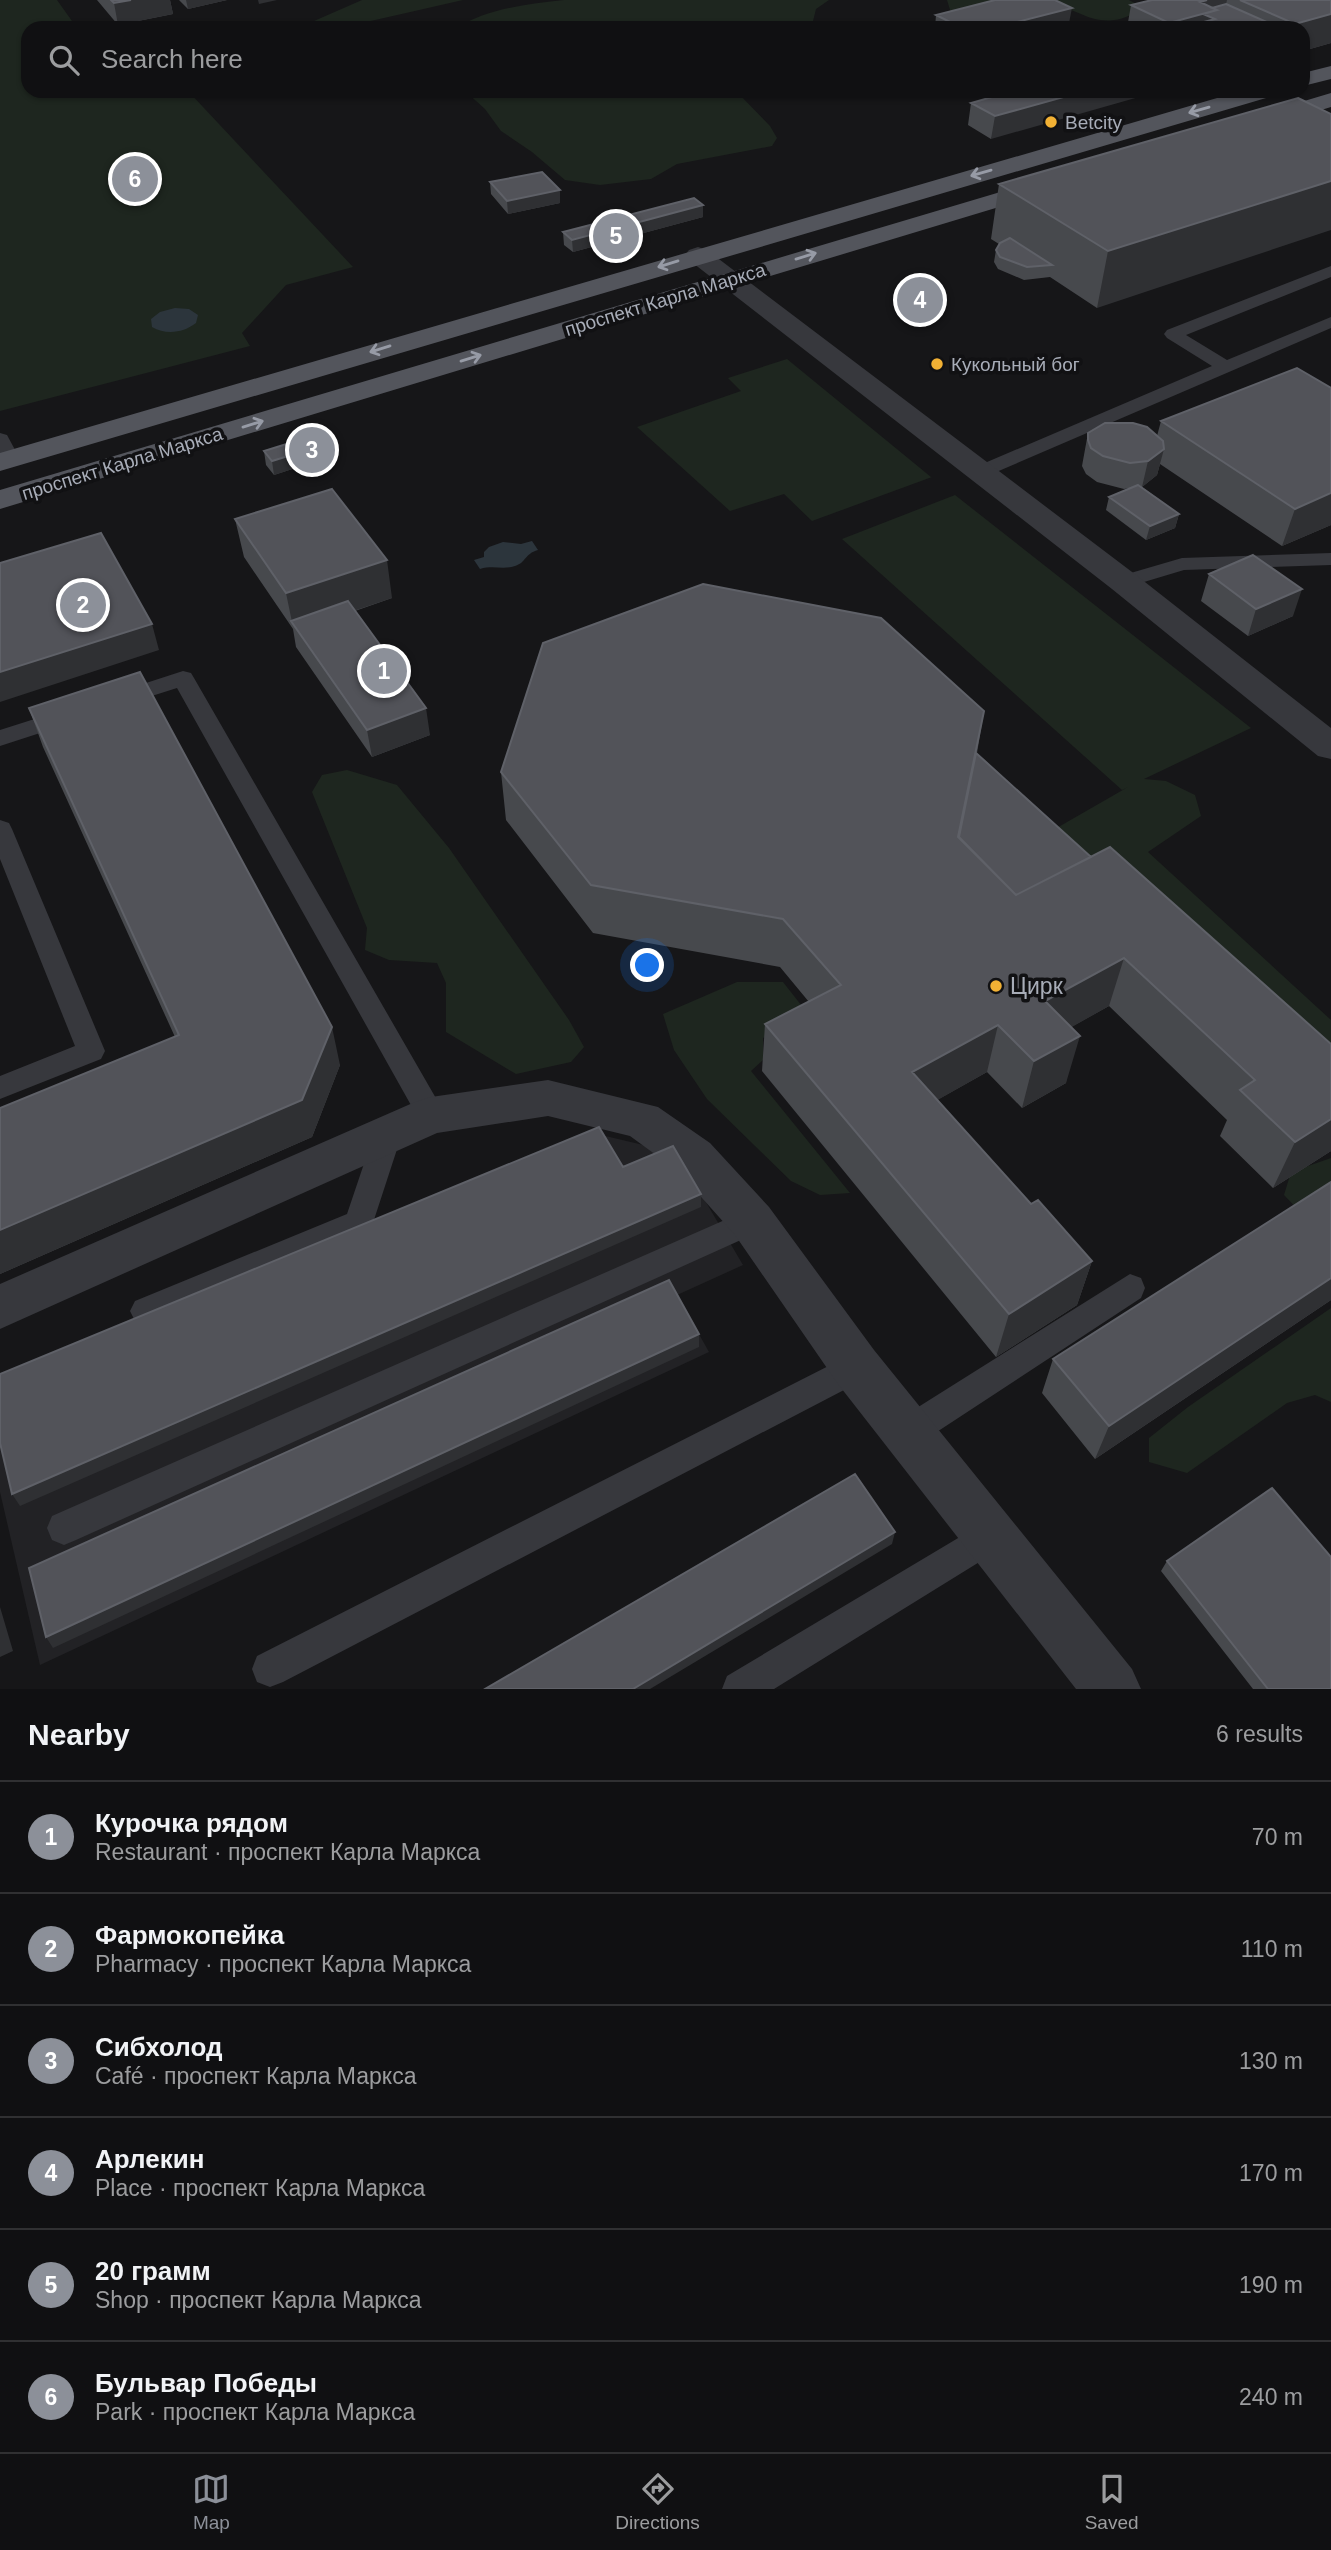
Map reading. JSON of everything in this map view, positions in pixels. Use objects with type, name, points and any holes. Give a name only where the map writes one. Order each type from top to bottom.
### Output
[{"type":"main road","points":[[1310,78],[1331,72]]},
{"type":"main road","name":"проспект Карла Маркса","points":[[3,453],[1241,98]]},
{"type":"main road","points":[[1232,130],[1331,100]]},
{"type":"main road","name":"проспект Карла Маркса","points":[[0,500],[1073,177]]},
{"type":"street","points":[[698,255],[1124,582],[1331,747]]},
{"type":"street","points":[[0,1307],[409,1124],[548,1098],[642,1119],[694,1157],[752,1221],[856,1367],[1112,1689]]},
{"type":"lane","points":[[1227,368],[1173,334],[1331,271]]},
{"type":"lane","points":[[979,472],[1331,322]]},
{"type":"lane","points":[[1124,582],[1182,564],[1331,559]]},
{"type":"lane","points":[[0,738],[183,678],[409,1124],[359,1223],[146,1311]]},
{"type":"lane","points":[[0,829],[91,1051],[0,1088]]},
{"type":"lane","points":[[64,1528],[752,1221]]},
{"type":"lane","points":[[908,1432],[1130,1288]]},
{"type":"lane","points":[[270,1669],[856,1367]]},
{"type":"lane","points":[[740,1689],[990,1536]]},
{"type":"shaded area","points":[[0,0],[57,0],[72,21],[21,21],[21,98],[195,98],[353,267],[286,285],[242,333],[250,346],[0,411]]},
{"type":"shaded area","points":[[362,0],[463,0],[371,21],[314,21]]},
{"type":"shaded area","points":[[564,0],[829,0],[816,9],[813,21],[469,21],[495,11]]},
{"type":"shaded area","points":[[947,0],[1129,0],[1138,5],[1139,11],[1110,20],[1099,20],[1057,5],[1044,4],[951,13]]},
{"type":"shaded area","points":[[473,98],[743,98],[770,126],[777,138],[772,146],[677,164],[651,179],[600,185],[565,180],[532,152],[501,131],[485,109]]},
{"type":"shaded area","points":[[175,308],[189,309],[198,315],[196,323],[174,332],[152,327],[151,319],[160,312]]},
{"type":"shaded area","points":[[787,359],[932,477],[812,521],[784,494],[730,511],[637,427],[741,391],[728,378]]},
{"type":"shaded area","points":[[955,495],[1251,728],[1144,779],[1166,781],[1195,795],[1201,816],[1148,852],[1331,1020],[1331,1108],[1041,837],[1128,787],[1122,790],[842,539]]},
{"type":"shaded area","points":[[532,541],[538,550],[515,566],[480,569],[474,560],[484,557],[484,552],[489,547],[503,542],[521,544]]},
{"type":"shaded area","points":[[347,770],[397,785],[449,848],[569,1020],[584,1047],[571,1062],[516,1074],[446,1032],[446,983],[437,963],[389,960],[365,950],[367,928],[312,792],[322,775]]},
{"type":"shaded area","points":[[737,982],[783,982],[809,1015],[763,1038],[763,1060],[751,1071],[850,1193],[820,1195],[791,1181],[707,1099],[674,1050],[663,1014]]},
{"type":"shaded area","points":[[597,1134],[677,1153],[743,1265],[677,1295],[709,1352],[40,1665],[0,1492],[0,1380]]},
{"type":"shaded area","points":[[1331,1158],[1331,1202],[1306,1218],[1284,1195],[1291,1172]]},
{"type":"shaded area","points":[[1331,1308],[1331,1402],[1315,1395],[1287,1403],[1187,1473],[1149,1462],[1149,1438],[1188,1407]]},
{"type":"building","points":[[995,0],[1055,0],[1072,8],[1021,21],[948,21],[936,15]]},
{"type":"building","points":[[1152,0],[1207,0],[1200,2],[1217,10],[1176,21],[1165,21],[1131,5]]},
{"type":"building","points":[[1240,0],[1331,0],[1331,14],[1306,21],[1288,21]]},
{"type":"building","points":[[1226,4],[1264,21],[1208,21],[1215,19],[1203,14],[1217,10],[1212,8]]},
{"type":"building","points":[[988,98],[1060,98],[995,116],[971,103]]},
{"type":"building","points":[[1298,98],[1331,114],[1331,181],[1108,251],[999,184]]},
{"type":"building","points":[[542,172],[560,190],[507,201],[490,182]]},
{"type":"building","points":[[694,198],[703,205],[572,240],[563,232]]},
{"type":"building","points":[[1010,238],[1052,265],[1027,267],[1000,257],[996,250],[1000,243]]},
{"type":"building","points":[[1297,368],[1331,388],[1331,493],[1295,509],[1161,421]]},
{"type":"building","points":[[1105,423],[1133,423],[1147,427],[1163,441],[1164,449],[1148,461],[1130,463],[1103,456],[1091,448],[1088,433]]},
{"type":"building","points":[[322,433],[330,443],[272,461],[264,451]]},
{"type":"building","points":[[1138,485],[1179,514],[1150,526],[1109,497]]},
{"type":"building","points":[[332,489],[387,560],[286,593],[235,519]]},
{"type":"building","points":[[101,533],[152,624],[0,672],[0,563]]},
{"type":"building","points":[[1253,555],[1302,589],[1256,609],[1209,574]]},
{"type":"building","name":"Цирк","points":[[703,584],[881,618],[984,711],[958,837],[1016,895],[1110,847],[1331,1044],[1331,1119],[1295,1142],[1240,1090],[1255,1080],[1124,958],[1045,1001],[1080,1036],[1034,1061],[998,1025],[912,1072],[1031,1204],[1038,1200],[1092,1261],[1009,1314],[765,1024],[841,985],[783,919],[591,885],[501,772],[543,643]]},
{"type":"building","points":[[348,601],[426,708],[367,730],[291,621]]},
{"type":"building","points":[[140,672],[332,1027],[302,1100],[0,1230],[0,1108],[179,1035],[29,708]]},
{"type":"building","points":[[976,753],[1091,857],[1016,895],[959,837]]},
{"type":"building","points":[[599,1127],[623,1167],[673,1146],[701,1194],[12,1494],[0,1443],[0,1374]]},
{"type":"building","points":[[1331,1182],[1331,1278],[1109,1426],[1053,1359]]},
{"type":"building","points":[[669,1280],[699,1334],[46,1637],[29,1568]]},
{"type":"building","points":[[855,1474],[895,1532],[633,1689],[485,1689]]},
{"type":"building","points":[[1272,1488],[1331,1557],[1331,1689],[1268,1689],[1167,1561]]},
{"type":"place","name":"Betcity","points":[[1051,122]]},
{"type":"place","name":"Бульвар Победы","points":[[135,179]]},
{"type":"place","name":"20 грамм","points":[[616,236]]},
{"type":"place","name":"Арлекин","points":[[920,300]]},
{"type":"place","name":"Кукольный бог","points":[[937,364]]},
{"type":"place","name":"Сибхолод","points":[[312,450]]},
{"type":"place","name":"Фармокопейка","points":[[83,605]]},
{"type":"place","name":"Курочка рядом","points":[[384,671]]},
{"type":"place","name":"Цирк","points":[[996,986]]}]
